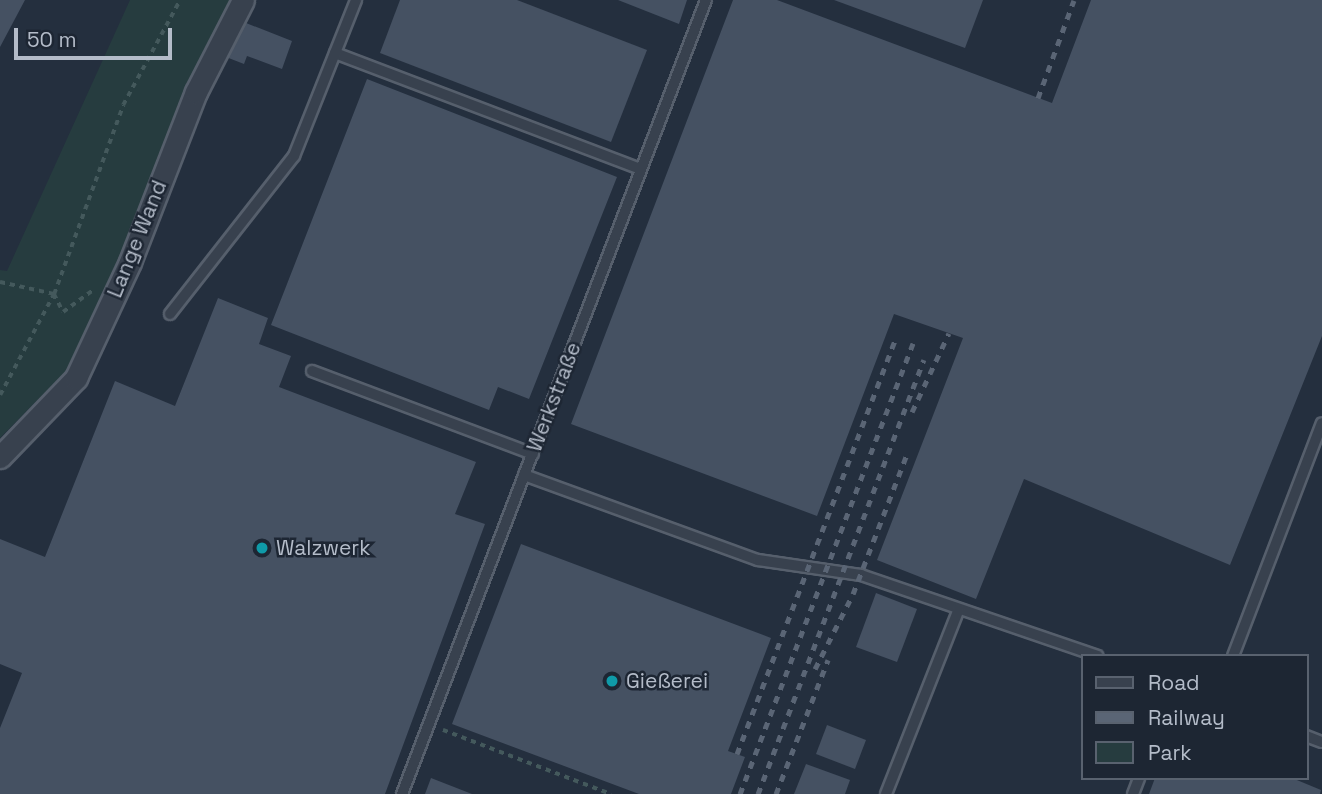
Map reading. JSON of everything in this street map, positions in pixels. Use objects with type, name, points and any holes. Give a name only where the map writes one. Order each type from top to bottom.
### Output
[{"type":"street","name":"Lange Wand","points":[[0,457],[76,378],[130,262],[196,92],[243,0]]},
{"type":"lane","points":[[170,314],[294,156],[356,0]]},
{"type":"lane","name":"Werkstraße","points":[[402,794],[706,0]]},
{"type":"lane","points":[[335,52],[641,169]]},
{"type":"lane","points":[[312,371],[533,454]]},
{"type":"lane","points":[[1234,654],[1322,423]]},
{"type":"lane","points":[[524,475],[758,560],[861,575],[958,611],[1013,623],[1092,654]]},
{"type":"lane","points":[[886,794],[958,611]]},
{"type":"path","points":[[0,395],[54,293],[123,105],[180,0]]},
{"type":"path","points":[[0,282],[54,293]]},
{"type":"path","points":[[54,293],[63,312],[102,283]]},
{"type":"path","points":[[428,725],[611,794]]},
{"type":"green space","points":[[130,0],[238,0],[204,62],[72,365],[0,438],[0,270],[7,271]]},
{"type":"building","points":[[0,0],[25,0],[0,47]]},
{"type":"building","points":[[400,0],[517,0],[647,50],[611,142],[380,53]]},
{"type":"building","points":[[618,0],[687,0],[679,24]]},
{"type":"building","points":[[733,0],[777,0],[1052,103],[1091,0],[1322,0],[1322,336],[1230,565],[1024,479],[976,599],[877,560],[963,338],[894,314],[817,516],[571,424]]},
{"type":"building","points":[[834,0],[983,0],[965,48]]},
{"type":"building","points":[[241,21],[292,41],[282,69],[247,56],[244,64],[226,57]]},
{"type":"building","points":[[367,79],[617,177],[529,399],[498,387],[489,410],[271,325]]},
{"type":"building","name":"Walzwerk","points":[[218,298],[268,318],[259,344],[291,356],[279,387],[476,462],[455,514],[485,524],[385,794],[0,794],[0,728],[22,673],[0,664],[0,539],[45,557],[115,381],[175,406]]},
{"type":"building","name":"Gießerei","points":[[521,544],[771,638],[728,751],[745,757],[731,794],[639,794],[452,724]]},
{"type":"building","points":[[876,593],[917,609],[897,662],[856,647]]},
{"type":"building","points":[[827,725],[866,740],[855,769],[816,754]]},
{"type":"building","points":[[806,764],[850,780],[845,794],[794,794]]},
{"type":"building","points":[[431,778],[472,794],[425,794]]},
{"type":"building","points":[[1154,780],[1297,780],[1321,790],[1320,794],[1149,794]]},
{"type":"railway","points":[[1038,98],[1074,0]]},
{"type":"railway","points":[[912,412],[949,333]]},
{"type":"railway","points":[[737,754],[896,337]]},
{"type":"railway","points":[[740,794],[913,343]]},
{"type":"railway","points":[[758,794],[924,360]]},
{"type":"railway","points":[[815,669],[853,594],[907,454]]},
{"type":"railway","points":[[776,794],[828,660]]},
{"type":"place","name":"Walzwerk","points":[[262,548]]},
{"type":"place","name":"Gießerei","points":[[612,681]]}]
